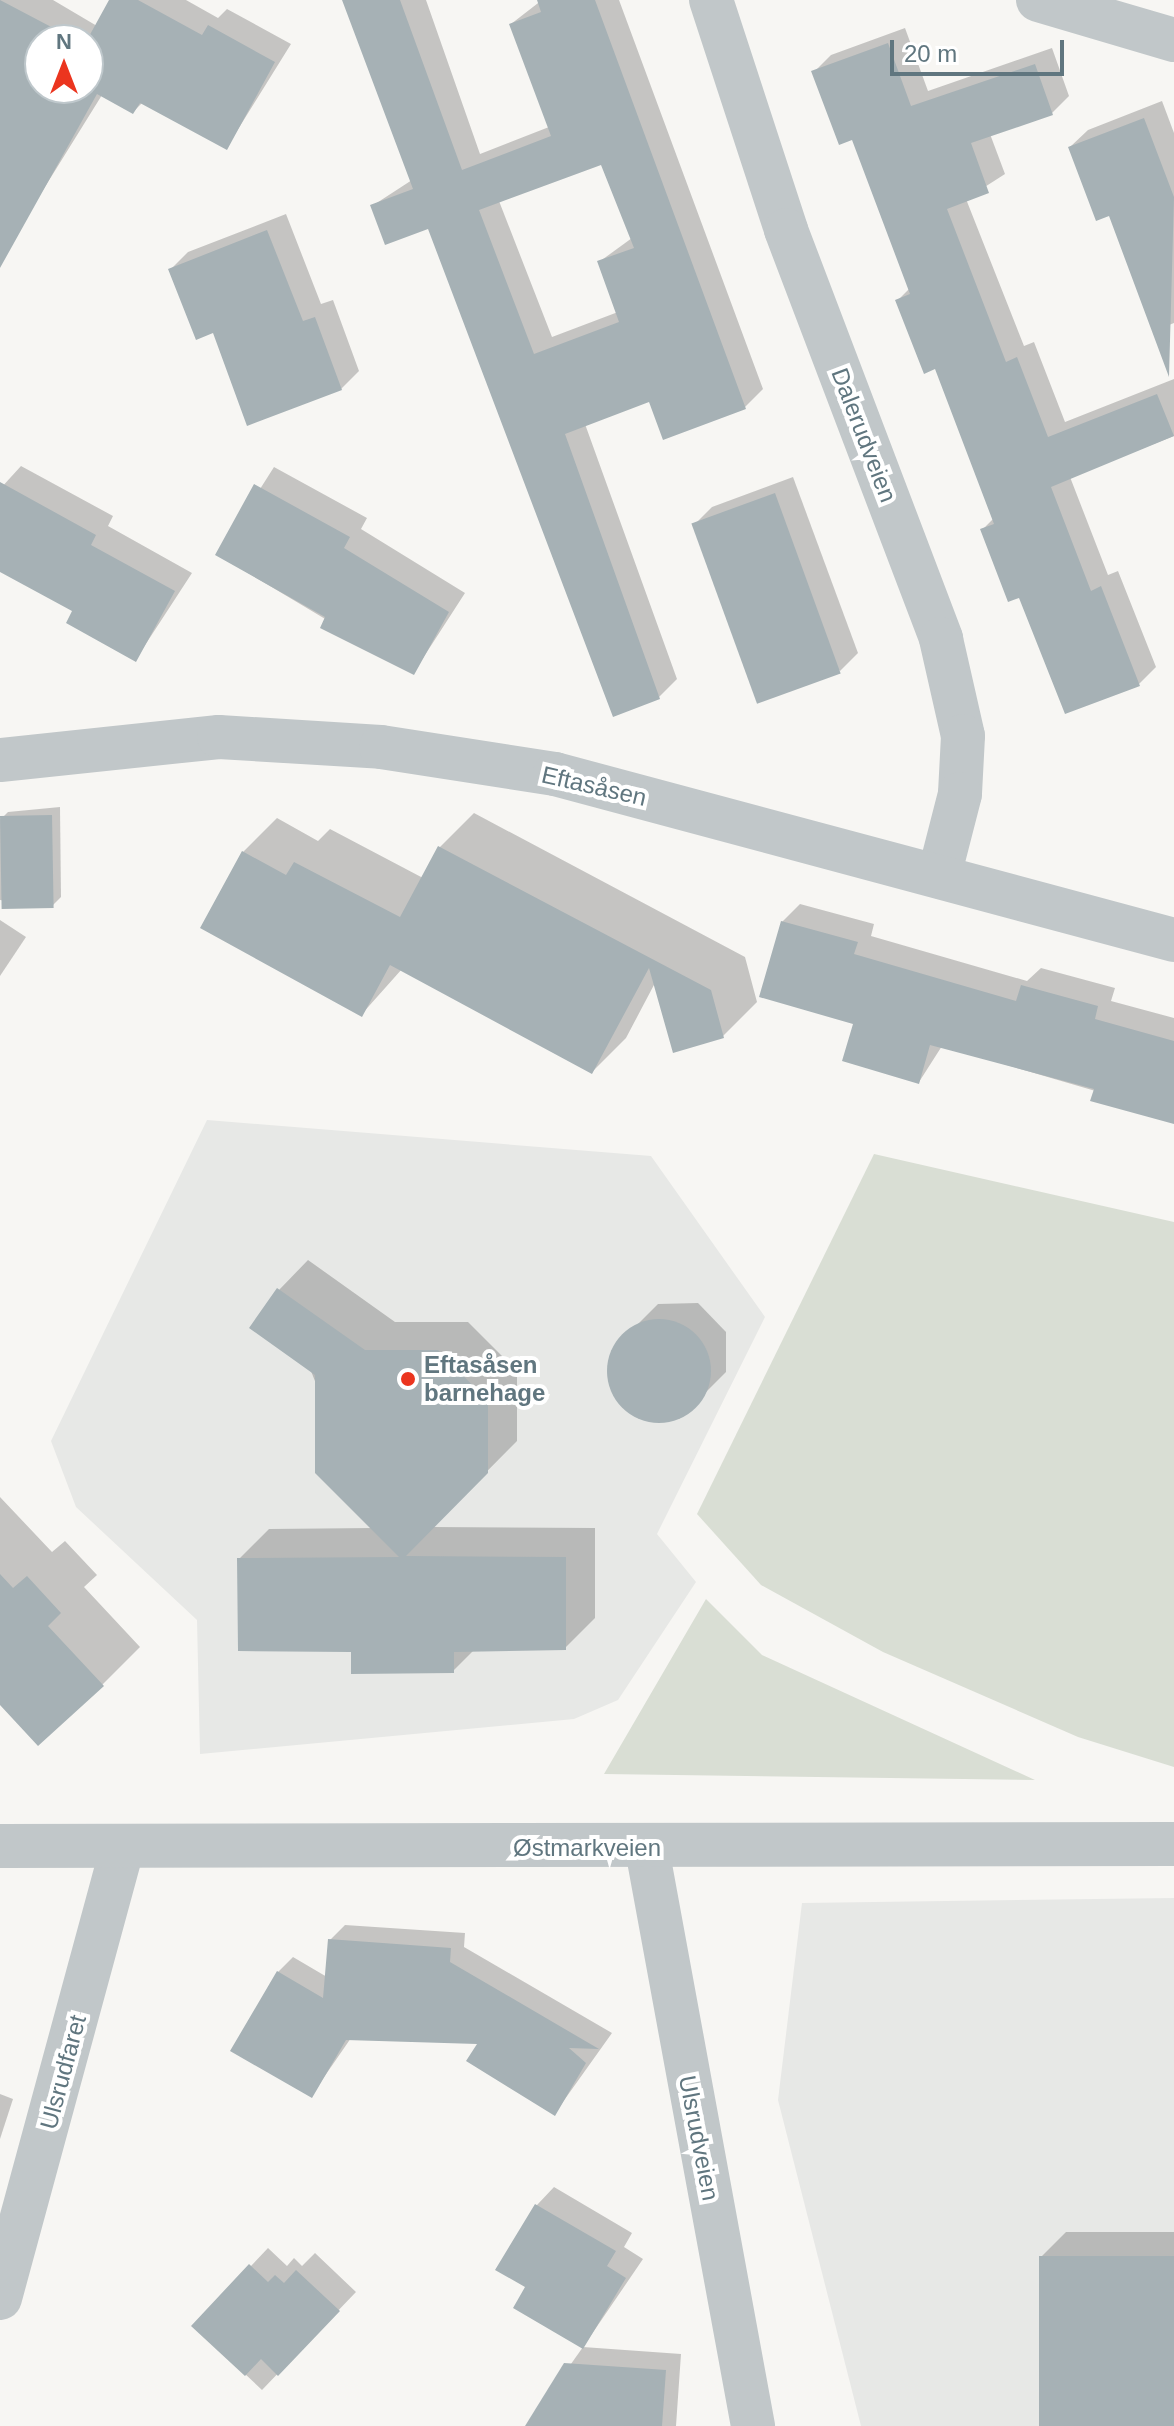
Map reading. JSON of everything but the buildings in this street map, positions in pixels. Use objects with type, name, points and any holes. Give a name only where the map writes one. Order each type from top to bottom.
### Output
[{"type":"street","name":"Dalerudveien","points":[[711,0],[786,230],[941,639],[963,736],[960,794],[939,876]]},
{"type":"street","points":[[1038,0],[1174,40]]},
{"type":"street","name":"Eftasåsen","points":[[0,760],[219,737],[381,747],[555,774],[1174,940]]},
{"type":"street","name":"Østmarkveien","points":[[0,1846],[647,1849],[1174,1844]]},
{"type":"street","name":"Ulsrudfaret","points":[[0,2298],[123,1846]]},
{"type":"street","name":"Ulsrudveien","points":[[647,1849],[753,2426]]},
{"type":"shaded area","name":"Eftasåsen barnehage","points":[[207,1120],[651,1156],[765,1317],[657,1534],[696,1582],[618,1700],[574,1719],[200,1754],[197,1620],[76,1507],[51,1441]]},
{"type":"shaded area","points":[[874,1154],[1174,1222],[1174,1767],[1078,1737],[883,1652],[761,1585],[697,1514]]},
{"type":"shaded area","points":[[706,1599],[762,1655],[1035,1780],[604,1774]]},
{"type":"shaded area","points":[[1174,1898],[1174,2426],[861,2426],[778,2100],[802,1903]]},
{"type":"place","name":"Eftasåsen barnehage","points":[[408,1379]]}]
